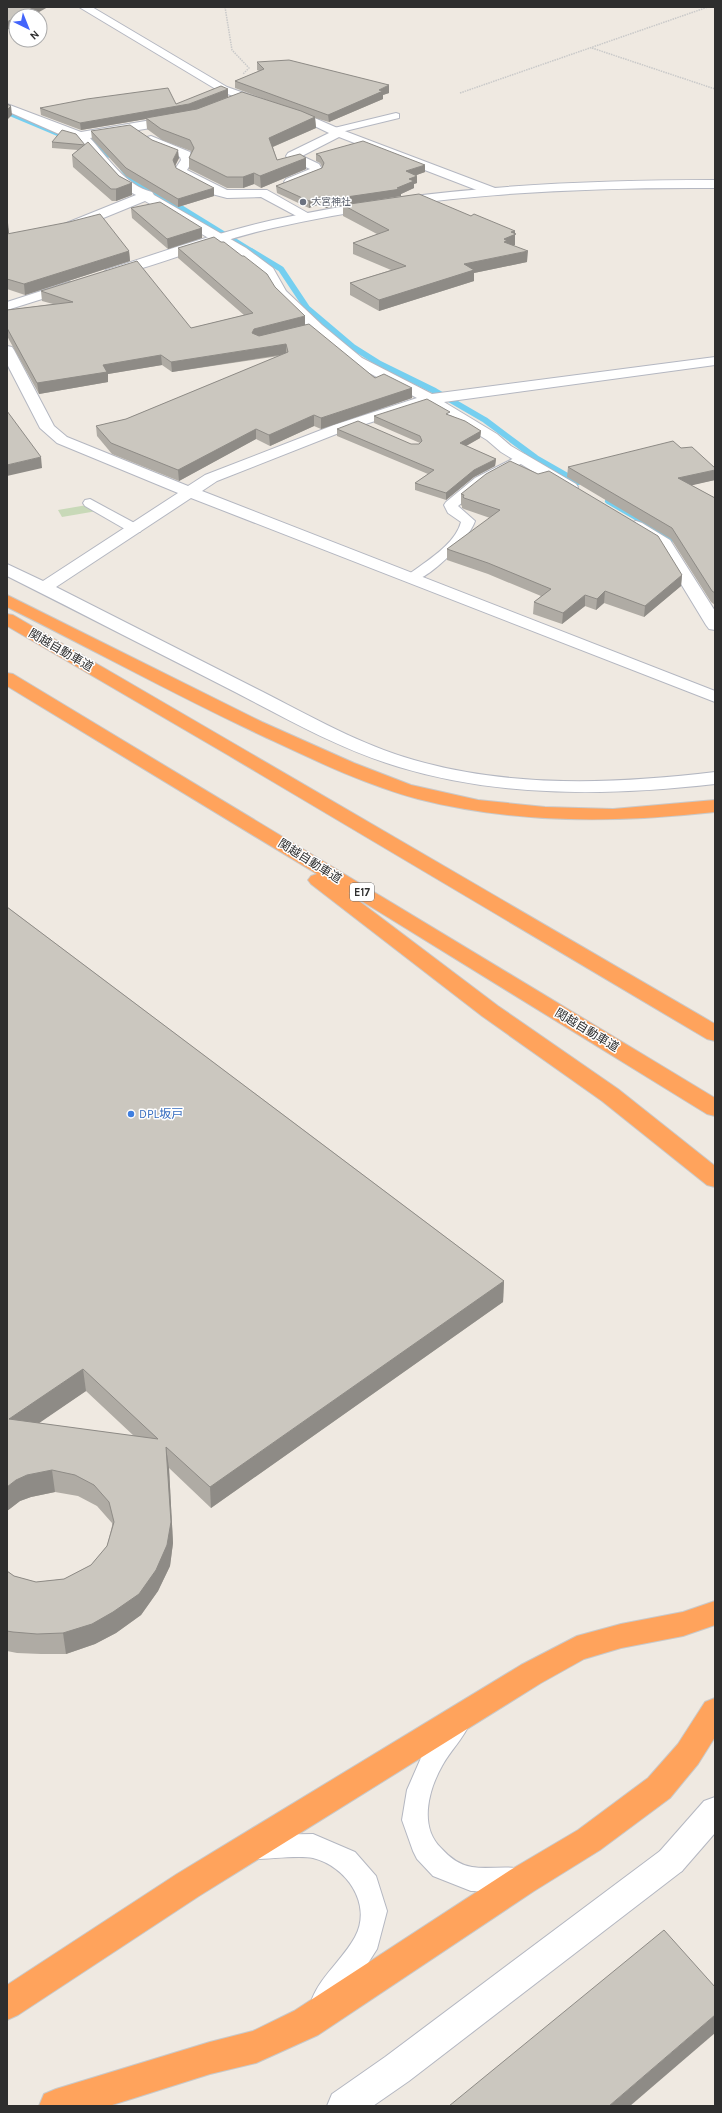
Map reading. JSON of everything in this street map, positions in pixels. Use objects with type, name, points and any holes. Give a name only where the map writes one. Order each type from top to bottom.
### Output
[{"type":"highway","points":[[7,600],[239,719],[332,761],[389,783],[429,795],[494,808],[594,816],[715,806]]},
{"type":"highway","name":"関越自動車道","points":[[7,619],[228,747],[715,1034]]},
{"type":"highway","name":"関越自動車道","points":[[7,678],[178,780],[715,1108]]},
{"type":"highway","points":[[178,780],[320,881],[490,1011],[610,1095],[715,1178]]},
{"type":"highway","points":[[7,2004],[250,1847],[531,1674],[576,1649],[621,1636],[683,1624],[715,1613]]},
{"type":"highway","points":[[56,2106],[196,2063],[256,2048],[306,2023],[523,1880],[590,1840],[659,1788],[688,1754],[715,1711]]},
{"type":"street","points":[[84,7],[223,89],[242,97],[306,118],[336,132],[491,191]]},
{"type":"street","points":[[224,104],[242,97]]},
{"type":"street","points":[[7,107],[83,139],[125,184],[148,195],[224,238],[268,271],[282,293],[316,328],[357,361],[438,398],[522,458],[585,496]]},
{"type":"street","points":[[83,139],[133,127],[184,118]]},
{"type":"street","points":[[133,127],[157,144],[186,155],[187,160],[181,169],[181,172],[216,191],[227,194],[263,193],[317,171],[315,167],[292,156],[336,132]]},
{"type":"street","points":[[98,277],[224,238],[307,216],[441,195],[573,186],[715,184]]},
{"type":"street","points":[[263,193],[307,216]]},
{"type":"street","points":[[59,229],[80,223],[107,210],[148,195]]},
{"type":"street","points":[[7,306],[83,282]]},
{"type":"street","points":[[7,350],[48,428],[62,440],[88,452],[190,492],[715,696]]},
{"type":"street","points":[[44,588],[190,492],[227,471],[358,422],[438,398],[715,361]]},
{"type":"street","points":[[624,519],[664,543],[715,625]]},
{"type":"street","points":[[7,569],[334,735],[386,756],[417,766],[491,781],[581,788],[648,786],[715,778]]},
{"type":"street","points":[[344,2106],[397,2069],[671,1861],[715,1811]]},
{"type":"lane","points":[[336,132],[396,116]]},
{"type":"lane","points":[[302,331],[316,328]]},
{"type":"lane","points":[[358,422],[379,431]]},
{"type":"lane","points":[[413,578],[459,539],[468,528],[468,520],[452,510],[451,505],[480,481],[522,458]]},
{"type":"lane","points":[[90,504],[135,528]]},
{"type":"lane","points":[[462,1716],[433,1758],[419,1790],[414,1820],[426,1851],[442,1867],[471,1879],[523,1880]]},
{"type":"lane","points":[[250,1847],[313,1846],[346,1860],[367,1885],[374,1911],[368,1940],[349,1970],[306,2023]]},
{"type":"path","points":[[223,89],[249,68],[232,50],[225,7]]},
{"type":"path","points":[[460,93],[708,7]]},
{"type":"path","points":[[591,48],[715,89]]},
{"type":"green space","points":[[87,505],[97,511],[62,517],[58,510]]},
{"type":"building","points":[[7,7],[34,7],[8,8],[7,22]]},
{"type":"building","points":[[289,60],[389,85],[379,90],[383,91],[328,115],[235,81],[264,69],[257,62]]},
{"type":"building","points":[[221,86],[228,89],[189,104],[80,123],[40,108],[87,99],[168,88],[176,104]]},
{"type":"building","points":[[242,92],[315,117],[269,138],[277,160],[300,154],[306,158],[260,176],[254,173],[243,177],[227,177],[189,158],[194,148],[190,140],[161,129],[146,118],[197,109]]},
{"type":"building","points":[[7,104],[11,106],[7,110]]},
{"type":"building","points":[[130,125],[152,140],[178,150],[173,160],[176,168],[214,188],[178,199],[126,168],[91,131]]},
{"type":"building","points":[[62,130],[76,134],[85,145],[52,142]]},
{"type":"building","points":[[363,141],[425,165],[406,171],[417,176],[409,179],[414,181],[397,188],[401,189],[326,200],[320,197],[309,201],[276,186],[322,168],[324,163],[320,156],[316,154]]},
{"type":"building","points":[[88,142],[119,176],[132,183],[116,189],[111,189],[72,155]]},
{"type":"building","points":[[419,194],[471,216],[474,214],[515,231],[511,232],[516,234],[504,239],[507,241],[504,242],[528,251],[464,264],[474,270],[379,300],[350,283],[406,266],[353,243],[389,230],[343,205]]},
{"type":"building","points":[[160,202],[202,228],[167,239],[131,208]]},
{"type":"building","points":[[100,214],[129,251],[24,284],[7,279],[7,234],[69,222]]},
{"type":"building","points":[[214,237],[221,242],[224,242],[267,274],[275,287],[305,316],[254,329],[252,333],[259,336],[309,324],[375,378],[384,374],[412,388],[321,418],[314,415],[269,435],[256,429],[178,470],[111,443],[96,426],[126,419],[288,352],[286,344],[171,362],[161,355],[103,365],[107,372],[37,383],[7,328],[7,310],[73,302],[41,291],[137,261],[191,328],[253,313],[178,248]]},
{"type":"building","points":[[427,399],[450,412],[446,414],[465,421],[481,431],[460,443],[496,459],[474,470],[446,493],[415,483],[434,470],[337,429],[358,421],[411,444],[419,444],[422,441],[420,436],[374,416]]},
{"type":"building","points":[[7,411],[41,457],[7,465]]},
{"type":"building","points":[[673,441],[681,448],[692,447],[715,468],[715,470],[678,478],[715,498],[715,593],[712,591],[672,528],[568,467]]},
{"type":"building","points":[[510,461],[538,474],[549,471],[658,536],[682,575],[645,606],[605,591],[597,599],[585,595],[563,613],[534,602],[551,589],[488,563],[447,549],[500,510],[464,498],[464,495],[461,494],[486,474]]},
{"type":"building","name":"DPL坂戸","points":[[7,907],[504,1281],[210,1487],[166,1447],[171,1522],[167,1545],[156,1570],[139,1594],[92,1624],[63,1633],[37,1634],[7,1631],[7,1571],[14,1576],[36,1582],[64,1579],[91,1565],[107,1546],[114,1522],[109,1502],[94,1485],[75,1475],[52,1470],[27,1475],[16,1480],[7,1487]],"holes":[[[83,1369],[158,1439],[9,1419]]]},
{"type":"building","points":[[664,1930],[715,1987],[715,2015],[609,2106],[449,2106]]},
{"type":"waterway","points":[[7,112],[57,133]]},
{"type":"waterway","points":[[82,139],[92,141],[109,155]]},
{"type":"waterway","points":[[123,169],[136,185],[175,204],[253,252]]},
{"type":"waterway","points":[[251,251],[281,269],[307,308],[353,347],[380,364],[435,391],[485,420],[536,458],[578,482]]},
{"type":"waterway","points":[[608,501],[679,542]]},
{"type":"place","name":"大宮神社","points":[[303,202]]},
{"type":"place","name":"DPL坂戸","points":[[131,1114]]}]
